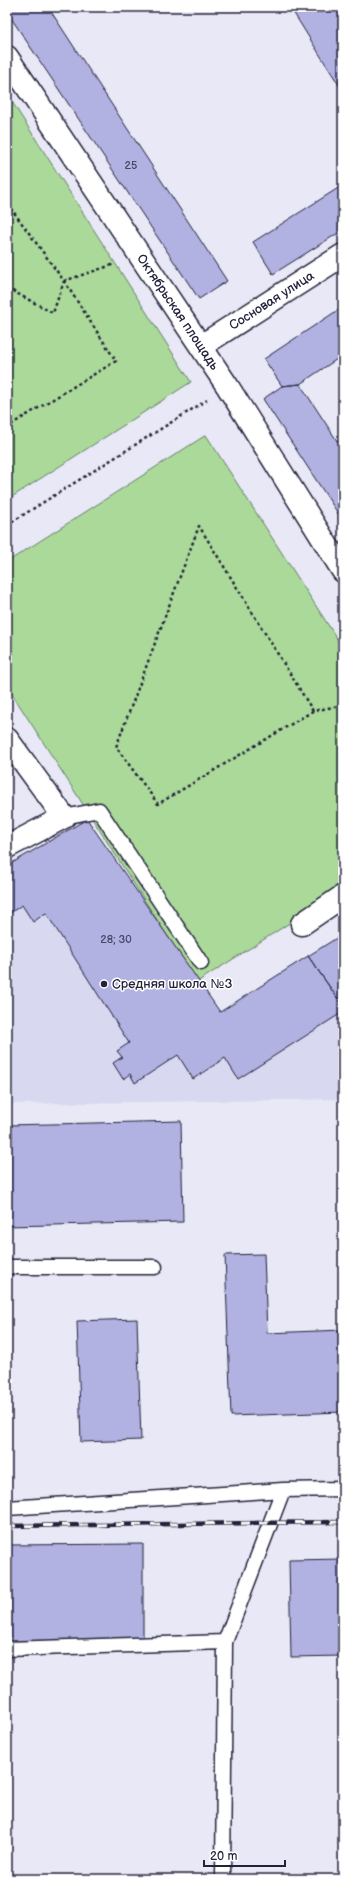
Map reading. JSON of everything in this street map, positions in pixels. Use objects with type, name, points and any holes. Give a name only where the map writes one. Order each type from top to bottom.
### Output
[{"type":"street","name":"Октябрьская площадь","points":[[7,57],[228,387],[343,571]]},
{"type":"street","name":"Сосновая улица","points":[[200,346],[343,255]]},
{"type":"street","points":[[7,739],[64,817],[7,847]]},
{"type":"street","points":[[302,924],[343,896]]},
{"type":"lane","points":[[64,817],[99,810],[201,962]]},
{"type":"lane","points":[[7,1267],[155,1267]]},
{"type":"lane","points":[[7,1508],[283,1490],[343,1489]]},
{"type":"lane","points":[[223,1879],[225,1642],[283,1490]]},
{"type":"lane","points":[[7,1649],[225,1642]]},
{"type":"path","points":[[7,203],[64,280],[116,361],[7,427]]},
{"type":"path","points":[[64,280],[140,255]]},
{"type":"path","points":[[7,288],[53,313],[64,280]]},
{"type":"path","points":[[7,525],[228,387]]},
{"type":"path","points":[[314,711],[199,526],[116,747],[158,804],[314,711],[343,704]]},
{"type":"shaded area","name":"Средняя школа №3","points":[[87,819],[220,1012],[343,934],[343,1099],[7,1104],[7,866]]},
{"type":"green space","points":[[7,94],[191,382],[7,500]]},
{"type":"green space","points":[[206,435],[343,648],[343,889],[197,982],[7,686],[7,562]]},
{"type":"building","points":[[7,7],[48,7],[227,281],[199,299],[7,12]]},
{"type":"building","points":[[290,7],[343,7],[343,91],[325,63]]},
{"type":"building","points":[[343,185],[343,230],[273,274],[253,242]]},
{"type":"building","points":[[341,308],[343,311],[343,355],[300,384],[282,386],[264,359]]},
{"type":"building","points":[[300,384],[343,450],[343,521],[263,399],[282,386]]},
{"type":"building","points":[[87,819],[220,1012],[308,956],[343,1006],[343,1012],[238,1079],[225,1058],[193,1079],[178,1055],[135,1083],[130,1074],[123,1079],[113,1063],[122,1057],[117,1051],[129,1043],[46,913],[33,922],[22,905],[7,915],[7,866]]},
{"type":"building","points":[[343,934],[343,1006],[308,956]]},
{"type":"building","points":[[181,1121],[183,1222],[7,1226],[7,1125]]},
{"type":"building","points":[[264,1254],[267,1333],[343,1330],[343,1412],[231,1416],[225,1255]]},
{"type":"building","points":[[137,1319],[141,1440],[81,1442],[77,1321]]},
{"type":"building","points":[[143,1544],[143,1643],[7,1644],[7,1545]]},
{"type":"building","points":[[343,1559],[343,1656],[291,1657],[289,1560]]},
{"type":"railway","points":[[7,1526],[343,1522]]},
{"type":"place","name":"Средняя школа №3","points":[[104,984]]}]
